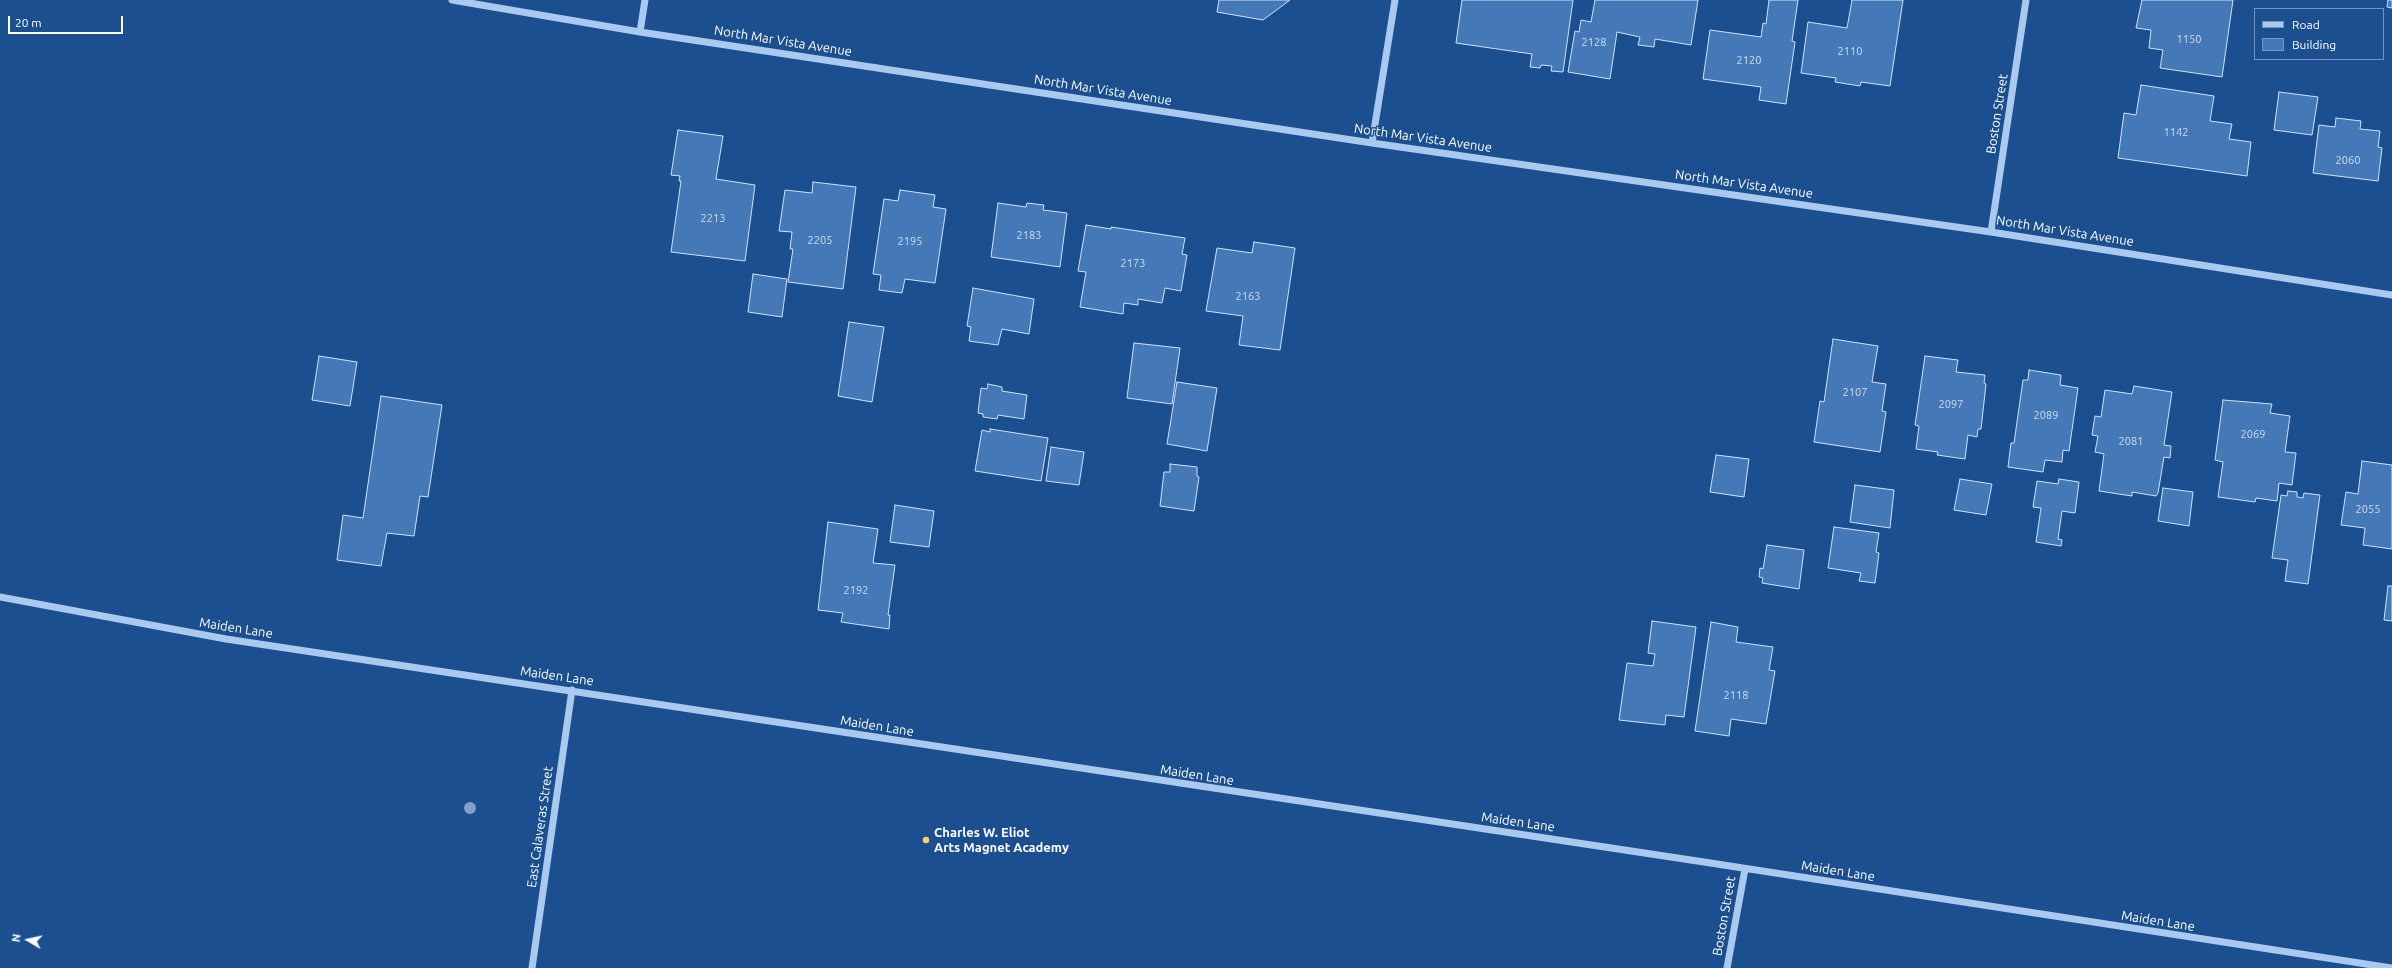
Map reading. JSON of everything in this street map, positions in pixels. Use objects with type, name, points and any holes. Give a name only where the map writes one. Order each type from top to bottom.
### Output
[{"type":"street","name":"North Mar Vista Avenue","points":[[452,0],[640,32],[1372,143],[1991,232],[2392,295]]},
{"type":"street","points":[[640,32],[645,0]]},
{"type":"street","points":[[1372,143],[1395,0]]},
{"type":"street","name":"Boston Street","points":[[1991,232],[2026,0]]},
{"type":"street","name":"Maiden Lane","points":[[0,597],[226,639],[572,690],[953,750],[2392,968]]},
{"type":"street","name":"East Calaveras Street","points":[[532,968],[572,690]]},
{"type":"street","name":"Boston Street","points":[[1727,968],[1745,869]]},
{"type":"building","points":[[1219,0],[1290,0],[1263,20],[1217,12]]},
{"type":"building","points":[[1462,0],[1573,0],[1563,72],[1551,71],[1552,66],[1541,65],[1540,68],[1530,67],[1532,54],[1456,43]]},
{"type":"building","points":[[1595,0],[1698,0],[1691,45],[1655,39],[1654,47],[1638,45],[1640,37],[1617,32],[1610,79],[1568,72],[1575,31],[1579,32],[1581,20],[1591,22]]},
{"type":"building","points":[[1769,0],[1798,0],[1792,41],[1795,42],[1786,104],[1759,100],[1761,87],[1703,79],[1710,30],[1761,37],[1763,23],[1766,24]]},
{"type":"building","points":[[1852,0],[1903,0],[1890,86],[1861,82],[1860,86],[1835,82],[1836,78],[1801,73],[1808,22],[1847,28]]},
{"type":"building","points":[[2142,0],[2233,0],[2222,77],[2160,68],[2163,50],[2149,48],[2151,30],[2136,28]]},
{"type":"building","points":[[2388,0],[2392,0],[2392,8],[2387,7]]},
{"type":"building","points":[[2141,85],[2214,96],[2210,121],[2232,124],[2229,139],[2251,142],[2247,176],[2118,158],[2124,113],[2136,115]]},
{"type":"building","points":[[2279,92],[2318,97],[2312,135],[2274,130]]},
{"type":"building","points":[[2336,118],[2361,121],[2360,129],[2380,131],[2378,147],[2382,148],[2378,181],[2313,173],[2319,125],[2335,127]]},
{"type":"building","points":[[678,130],[723,136],[716,179],[755,185],[745,261],[671,252],[681,181],[679,181],[680,176],[671,175]]},
{"type":"building","points":[[813,182],[856,187],[843,289],[788,282],[793,249],[790,249],[792,232],[779,231],[785,190],[812,193]]},
{"type":"building","points":[[900,190],[935,195],[933,207],[946,209],[935,283],[905,279],[902,293],[879,290],[881,275],[873,274],[884,199],[898,201]]},
{"type":"building","points":[[998,203],[1026,207],[1027,203],[1044,205],[1043,210],[1067,213],[1060,267],[991,257]]},
{"type":"building","points":[[1086,225],[1111,229],[1111,227],[1185,238],[1182,254],[1187,255],[1181,291],[1165,288],[1162,303],[1138,299],[1138,305],[1124,303],[1123,314],[1080,307],[1086,272],[1078,271]]},
{"type":"building","points":[[1254,242],[1295,248],[1280,350],[1239,345],[1243,316],[1206,311],[1217,248],[1252,253]]},
{"type":"building","points":[[753,274],[787,279],[782,317],[748,312]]},
{"type":"building","points":[[973,288],[1034,299],[1029,334],[1002,329],[998,345],[969,341],[971,327],[967,326]]},
{"type":"building","points":[[849,322],[884,327],[872,402],[838,396]]},
{"type":"building","points":[[1833,339],[1878,346],[1872,382],[1886,384],[1882,411],[1886,412],[1880,452],[1814,442],[1820,401],[1824,402]]},
{"type":"building","points":[[1134,343],[1180,348],[1172,404],[1127,398]]},
{"type":"building","points":[[319,356],[357,362],[350,406],[312,400]]},
{"type":"building","points":[[1925,356],[1958,360],[1956,372],[1985,375],[1984,383],[1986,384],[1981,429],[1978,429],[1977,437],[1968,435],[1965,459],[1937,455],[1938,452],[1916,449],[1919,426],[1915,425]]},
{"type":"building","points":[[2029,370],[2061,375],[2060,385],[2078,388],[2069,451],[2063,450],[2062,462],[2045,460],[2043,472],[2008,467],[2011,443],[2014,443],[2023,380],[2028,380]]},
{"type":"building","points":[[1177,382],[1217,388],[1207,451],[1167,444]]},
{"type":"building","points":[[988,384],[1002,387],[1002,391],[1027,395],[1024,419],[998,415],[997,419],[983,417],[983,414],[978,413],[981,388],[987,389]]},
{"type":"building","points":[[2134,386],[2172,392],[2164,445],[2171,446],[2170,458],[2164,457],[2158,493],[2156,496],[2132,492],[2132,496],[2099,491],[2104,454],[2095,452],[2098,436],[2092,435],[2095,416],[2101,417],[2105,390],[2132,394]]},
{"type":"building","points":[[381,396],[442,405],[428,497],[420,496],[414,536],[387,533],[381,566],[337,560],[343,515],[363,518]]},
{"type":"building","points":[[2223,400],[2272,404],[2270,413],[2290,416],[2285,452],[2296,453],[2292,485],[2279,483],[2277,501],[2256,498],[2255,502],[2218,497],[2223,462],[2215,460]]},
{"type":"building","points":[[990,429],[1048,438],[1041,481],[975,471],[982,430],[990,432]]},
{"type":"building","points":[[1051,447],[1084,452],[1079,485],[1046,481]]},
{"type":"building","points":[[1716,455],[1749,459],[1744,497],[1710,492]]},
{"type":"building","points":[[2362,461],[2392,465],[2392,549],[2363,545],[2365,528],[2341,525],[2346,492],[2358,494]]},
{"type":"building","points":[[1170,464],[1197,467],[1197,476],[1199,477],[1194,511],[1160,506],[1164,472],[1170,472]]},
{"type":"building","points":[[1960,479],[1992,484],[1986,515],[1954,510]]},
{"type":"building","points":[[2059,479],[2079,482],[2075,513],[2062,511],[2058,539],[2062,540],[2061,546],[2036,542],[2041,508],[2033,507],[2037,481],[2058,484]]},
{"type":"building","points":[[1855,485],[1894,490],[1890,528],[1850,522]]},
{"type":"building","points":[[2163,488],[2193,492],[2189,526],[2158,521]]},
{"type":"building","points":[[2288,491],[2297,492],[2297,497],[2303,498],[2304,493],[2320,495],[2308,584],[2285,581],[2288,560],[2272,558],[2281,495],[2287,496]]},
{"type":"building","points":[[895,505],[934,511],[929,547],[890,542]]},
{"type":"building","points":[[828,522],[878,529],[873,563],[895,565],[888,615],[890,615],[889,629],[841,622],[843,613],[818,610]]},
{"type":"building","points":[[1834,527],[1879,533],[1876,552],[1879,553],[1875,583],[1859,581],[1861,573],[1828,568]]},
{"type":"building","points":[[1767,545],[1804,550],[1799,589],[1762,583],[1763,578],[1759,577],[1760,568],[1763,569]]},
{"type":"building","points":[[2388,586],[2392,586],[2392,621],[2384,620]]},
{"type":"building","points":[[1652,621],[1696,627],[1684,717],[1666,715],[1665,725],[1619,720],[1627,663],[1653,666],[1655,654],[1648,653]]},
{"type":"building","points":[[1711,622],[1738,627],[1736,642],[1773,647],[1769,670],[1775,671],[1766,724],[1731,719],[1729,736],[1695,731]]},
{"type":"place","name":"Charles W. Eliot Arts Magnet Academy","points":[[926,840]]}]
